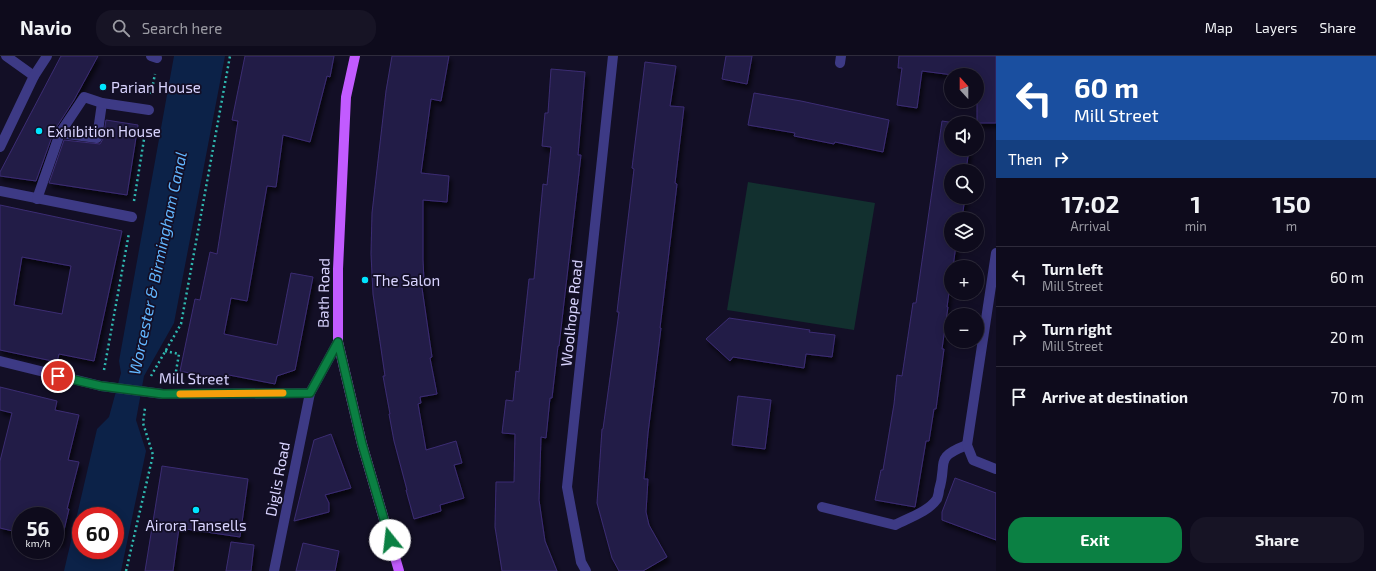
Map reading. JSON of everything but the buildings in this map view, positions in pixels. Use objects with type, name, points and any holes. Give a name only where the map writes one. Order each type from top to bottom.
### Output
[{"type":"main road","name":"Bath Road","points":[[355,56],[346,97],[338,269],[338,342],[362,444],[396,570]]},
{"type":"street","points":[[6,56],[34,76]]},
{"type":"street","points":[[0,147],[34,76],[47,56]]},
{"type":"street","name":"Woolhope Road","points":[[586,571],[581,562],[567,487],[613,56]]},
{"type":"street","points":[[37,199],[60,133],[84,97],[102,103],[149,110]]},
{"type":"street","points":[[60,133],[96,138],[102,103]]},
{"type":"street","points":[[0,191],[132,217]]},
{"type":"street","points":[[996,253],[967,445],[973,460],[996,469]]},
{"type":"street","points":[[310,393],[338,342]]},
{"type":"street","name":"Mill Street","points":[[0,361],[101,386],[168,394],[310,393]]},
{"type":"street","name":"Diglis Road","points":[[274,571],[310,393]]},
{"type":"street","points":[[822,507],[895,525],[927,509],[937,498],[942,480],[943,462],[947,454],[967,445]]},
{"type":"path","points":[[149,378],[181,324],[230,56]]},
{"type":"path","points":[[165,351],[179,354],[168,394]]},
{"type":"path","points":[[126,571],[153,455],[143,423],[146,401]]},
{"type":"green space","points":[[748,182],[875,203],[854,330],[727,310]]},
{"type":"water","name":"Worcester & Birmingham Canal","points":[[174,56],[225,56],[174,323],[144,376],[136,420],[146,451],[124,557],[124,507],[79,507],[97,429],[109,417],[121,373],[119,361]]},
{"type":"water","points":[[72,537],[72,559],[124,559],[121,571],[64,571]]},
{"type":"slow traffic","points":[[180,394],[283,393]]},
{"type":"place","name":"Parian House","points":[[103,87]]},
{"type":"place","name":"Exhibition House","points":[[39,131]]},
{"type":"place","name":"The Salon","points":[[365,280]]},
{"type":"place","name":"Airora Tansells","points":[[196,510]]},
{"type":"route","points":[[58,376],[101,386],[163,394],[310,393],[338,342],[362,444],[390,540]]}]
